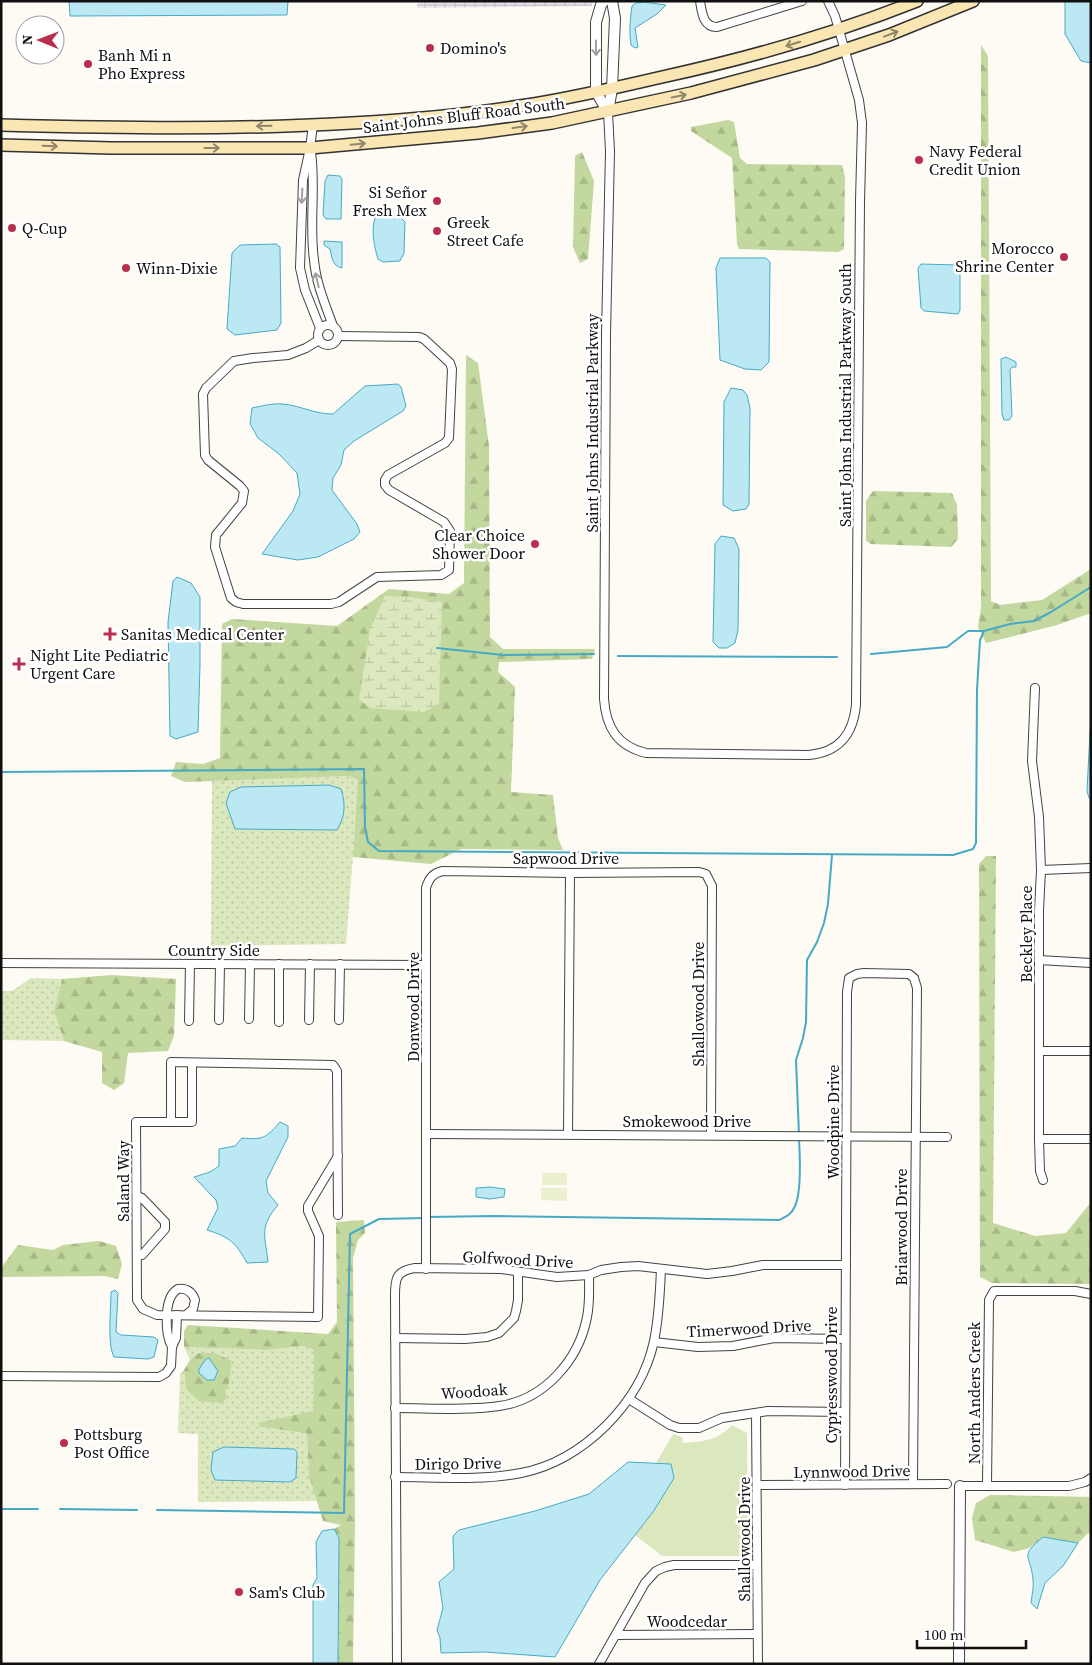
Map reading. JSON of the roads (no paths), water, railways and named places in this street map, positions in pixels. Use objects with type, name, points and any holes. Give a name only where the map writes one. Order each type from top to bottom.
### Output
[{"type":"main road","name":"Saint Johns Bluff Road South","points":[[1,125],[121,128],[313,125],[389,121],[520,106],[596,92],[735,60],[840,30],[917,1]]},
{"type":"main road","name":"Saint Johns Bluff Road South","points":[[1,145],[111,148],[310,148],[478,133],[552,123],[699,91],[845,50],[889,35],[973,1]]},
{"type":"street","points":[[604,1],[596,22],[596,92],[608,112]]},
{"type":"street","points":[[608,112],[612,88],[615,18],[612,1]]},
{"type":"street","points":[[700,1],[703,17],[707,24],[717,27],[802,1]]},
{"type":"street","name":"Saint Johns Industrial Parkway South","points":[[613,734],[636,751],[646,753],[809,755],[829,751],[844,739],[851,729],[856,706],[859,216],[862,123],[859,100],[840,30],[828,1]]},
{"type":"street","name":"Saint Johns Industrial Parkway","points":[[608,112],[610,151],[606,329],[604,699],[606,718],[613,734]]},
{"type":"street","points":[[310,148],[314,172],[313,258],[317,282],[338,336],[336,342],[330,345],[324,344],[319,340],[320,328],[305,290],[300,268],[302,180],[310,148],[313,125]]},
{"type":"street","points":[[320,328],[326,325],[333,326]]},
{"type":"street","points":[[319,340],[306,348],[288,355],[234,361],[206,388],[203,394],[205,455],[208,460],[244,491],[242,503],[216,535],[215,540],[215,547],[231,598],[236,602],[243,604],[330,604],[339,602],[377,577],[441,575],[449,570],[449,527],[444,522],[389,490],[385,486],[385,480],[388,475],[445,443],[449,438],[452,369],[450,363],[424,339],[419,337],[338,336]]},
{"type":"street","name":"Beckley Place","points":[[1035,688],[1032,761],[1039,817],[1039,1139],[1040,1172],[1044,1180]]},
{"type":"street","points":[[1040,870],[1091,868]]},
{"type":"street","name":"Sapwood Drive","points":[[428,880],[436,873],[443,871],[699,872],[706,874]]},
{"type":"street","points":[[568,1134],[570,872]]},
{"type":"street","name":"Shallowood Drive","points":[[706,874],[712,886],[711,1134]]},
{"type":"street","name":"Donwood Drive","points":[[426,1269],[426,888],[428,880]]},
{"type":"street","points":[[1039,960],[1091,962]]},
{"type":"street","name":"Country Side","points":[[1,962],[426,964]]},
{"type":"street","points":[[189,1021],[190,964]]},
{"type":"street","points":[[219,1020],[220,964]]},
{"type":"street","points":[[249,1019],[250,964]]},
{"type":"street","points":[[279,964],[279,1022]]},
{"type":"street","points":[[309,1020],[310,964]]},
{"type":"street","points":[[339,1020],[340,964]]},
{"type":"street","name":"Briarwood Drive","points":[[850,978],[864,973],[909,974],[914,978],[917,988],[913,1483]]},
{"type":"street","name":"Woodpine Drive","points":[[846,1265],[847,992],[850,978]]},
{"type":"street","points":[[1040,1051],[1091,1051]]},
{"type":"street","points":[[171,1122],[171,1062],[334,1065],[337,1071],[338,1215]]},
{"type":"street","name":"Saland Way","points":[[192,1062],[192,1122],[136,1122],[137,1300],[139,1306],[143,1309],[152,1314],[168,1315],[318,1317],[319,1236],[308,1211],[308,1206],[338,1156]]},
{"type":"street","name":"Smokewood Drive","points":[[427,1134],[711,1134],[948,1137]]},
{"type":"street","points":[[1039,1139],[1091,1139]]},
{"type":"street","points":[[137,1196],[142,1198],[166,1222],[165,1229],[142,1255],[137,1256]]},
{"type":"street","name":"Golfwood Drive","points":[[397,1664],[394,1338],[395,1282],[398,1274],[405,1270],[416,1268],[501,1269],[557,1277],[589,1275],[602,1270],[638,1266],[707,1274],[763,1265],[846,1265]]},
{"type":"street","name":"Cypresswood Drive","points":[[845,1485],[846,1265]]},
{"type":"street","name":"Dirigo Drive","points":[[395,1477],[485,1478],[523,1473],[556,1461],[571,1453],[605,1427],[629,1399],[645,1369],[654,1342],[658,1315],[660,1269]]},
{"type":"street","points":[[394,1338],[465,1339],[487,1337],[499,1333],[514,1318],[518,1300],[518,1272]]},
{"type":"street","name":"Woodoak","points":[[395,1408],[482,1408],[500,1406],[517,1402],[542,1388],[564,1367],[577,1349],[583,1335],[588,1316],[589,1275]]},
{"type":"street","points":[[172,1346],[168,1338],[168,1304],[171,1295],[182,1289],[191,1292],[195,1300],[193,1309],[186,1315]]},
{"type":"street","name":"North Anders Creek","points":[[987,1486],[989,1300],[994,1291],[1075,1291],[1091,1294]]},
{"type":"street","points":[[1,1376],[159,1377],[166,1373],[171,1366],[172,1346],[176,1338],[177,1315]]},
{"type":"street","name":"Timerwood Drive","points":[[654,1342],[698,1347],[733,1346],[774,1338],[845,1339]]},
{"type":"street","points":[[629,1399],[670,1425],[679,1428],[699,1428],[722,1418],[768,1411],[845,1412]]},
{"type":"street","name":"Shallowood Drive","points":[[756,1414],[758,1664]]},
{"type":"street","points":[[959,1664],[960,1486],[1069,1486],[1085,1482],[1091,1478]]},
{"type":"street","name":"Lynnwood Drive","points":[[758,1485],[947,1484]]},
{"type":"street","points":[[599,1664],[645,1583],[656,1571],[665,1567],[680,1565],[757,1565]]},
{"type":"street","name":"Woodcedar","points":[[616,1634],[758,1634]]},
{"type":"water","points":[[69,1],[288,1],[287,15],[70,16]]},
{"type":"water","points":[[1065,1],[1091,1],[1091,63],[1081,61],[1065,34]]},
{"type":"water","points":[[644,2],[666,5],[657,14],[635,28],[638,47],[635,48],[631,45],[630,35],[632,6],[636,3]]},
{"type":"water","points":[[328,175],[340,176],[342,179],[341,219],[326,219],[323,215],[325,181]]},
{"type":"water","points":[[393,215],[405,222],[404,253],[400,261],[383,262],[378,259],[375,249],[373,233],[375,218]]},
{"type":"water","points":[[324,241],[342,242],[342,268],[334,263],[330,249],[324,245]]},
{"type":"water","points":[[276,244],[280,247],[281,323],[277,330],[235,335],[227,329],[232,253],[240,245]]},
{"type":"water","points":[[720,258],[766,258],[770,262],[769,362],[761,370],[745,369],[720,360],[716,268]]},
{"type":"water","points":[[921,264],[958,265],[960,268],[960,310],[958,314],[924,311],[921,308],[918,268]]},
{"type":"water","points":[[1006,357],[1016,362],[1016,367],[1012,367],[1010,370],[1012,416],[1009,420],[1004,420],[1002,414],[1001,359]]},
{"type":"water","points":[[398,384],[401,387],[406,406],[403,411],[354,441],[344,450],[341,465],[333,478],[332,490],[357,524],[360,532],[354,539],[318,557],[298,560],[262,554],[293,511],[300,494],[297,473],[279,454],[258,438],[250,424],[252,408],[271,404],[283,404],[320,413],[333,414],[365,386]]},
{"type":"water","points":[[731,388],[743,390],[747,395],[750,408],[749,504],[746,509],[733,511],[723,505],[724,402]]},
{"type":"water","points":[[721,536],[734,538],[739,549],[738,630],[735,643],[727,648],[719,648],[713,642],[715,544]]},
{"type":"water","points":[[177,577],[191,583],[200,597],[200,664],[198,732],[176,739],[170,736],[168,622],[173,581]]},
{"type":"water","points":[[1091,712],[1091,800],[1087,791]]},
{"type":"water","points":[[329,785],[341,789],[344,800],[342,820],[337,830],[235,829],[226,803],[230,792],[241,787]]},
{"type":"water","points":[[280,1122],[288,1126],[288,1137],[266,1181],[268,1193],[278,1205],[268,1219],[266,1226],[265,1238],[268,1262],[247,1263],[232,1242],[221,1235],[207,1230],[218,1208],[216,1200],[194,1177],[210,1172],[219,1166],[219,1149],[235,1146],[242,1138],[255,1139],[264,1137]]},
{"type":"water","points":[[476,1188],[505,1189],[504,1197],[490,1199],[476,1197]]},
{"type":"water","points":[[115,1290],[118,1293],[116,1332],[121,1335],[154,1337],[158,1340],[154,1357],[148,1359],[114,1357],[110,1326],[111,1292]]},
{"type":"water","points":[[209,1358],[218,1371],[214,1380],[207,1380],[199,1373],[199,1369],[206,1359]]},
{"type":"water","points":[[224,1447],[294,1449],[297,1452],[296,1478],[290,1482],[215,1480],[211,1470],[213,1452]]},
{"type":"water","points":[[628,1462],[671,1464],[674,1478],[653,1512],[600,1580],[555,1657],[484,1652],[441,1653],[440,1638],[437,1630],[443,1608],[439,1582],[454,1569],[453,1536],[459,1530],[535,1511],[589,1494]]},
{"type":"water","points":[[334,1529],[339,1538],[338,1664],[313,1664],[313,1585],[317,1578],[316,1542],[322,1531]]},
{"type":"water","points":[[1043,1537],[1078,1543],[1063,1566],[1045,1583],[1037,1609],[1031,1603],[1033,1582],[1028,1552]]},
{"type":"waterway","points":[[1,772],[364,769],[365,827],[368,842],[379,851],[953,855],[973,849],[976,843],[977,690],[980,640],[984,631],[1010,624],[1034,621],[1091,587]]},
{"type":"waterway","points":[[871,654],[947,647],[968,631],[984,631]]},
{"type":"waterway","points":[[437,648],[503,655],[594,654]]},
{"type":"waterway","points":[[618,656],[837,657]]},
{"type":"waterway","points":[[799,1135],[796,1060],[806,1022],[807,960],[817,942],[824,923],[828,904],[832,855]]},
{"type":"waterway","points":[[428,1217],[494,1216],[779,1220],[788,1216],[797,1202],[800,1175],[799,1139]]},
{"type":"waterway","points":[[157,1510],[344,1513],[350,1234],[379,1219],[424,1218]]},
{"type":"waterway","points":[[1,1509],[38,1509]]},
{"type":"waterway","points":[[60,1509],[137,1510]]},
{"type":"place","name":"Domino's","points":[[430,48]]},
{"type":"place","name":"Banh Mi n Pho Express","points":[[88,64]]},
{"type":"place","name":"Navy Federal Credit Union","points":[[919,160]]},
{"type":"place","name":"Si Señor Fresh Mex","points":[[437,201]]},
{"type":"place","name":"Q-Cup","points":[[12,228]]},
{"type":"place","name":"Greek Street Cafe","points":[[437,231]]},
{"type":"place","name":"Morocco Shrine Center","points":[[1064,257]]},
{"type":"place","name":"Winn-Dixie","points":[[126,268]]},
{"type":"place","name":"Clear Choice Shower Door","points":[[535,544]]},
{"type":"place","name":"Sanitas Medical Center","points":[[110,634]]},
{"type":"place","name":"Night Lite Pediatric Urgent Care","points":[[19,664]]},
{"type":"place","name":"Pottsburg Post Office","points":[[64,1443]]},
{"type":"place","name":"Sam's Club","points":[[239,1592]]}]
